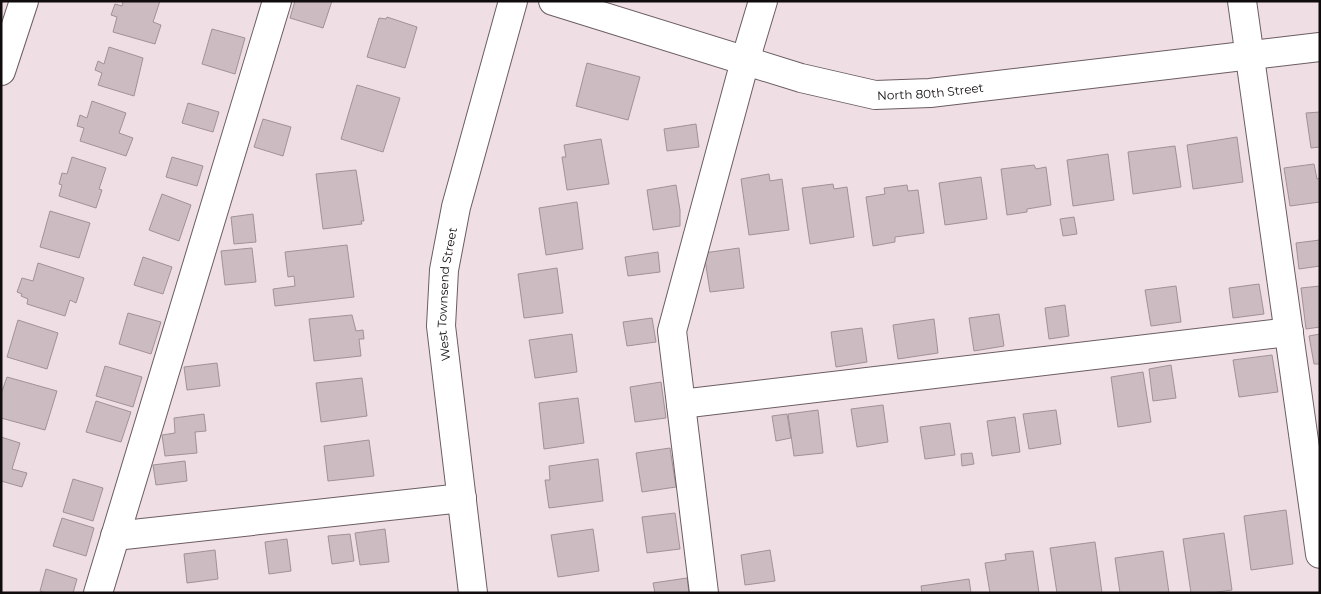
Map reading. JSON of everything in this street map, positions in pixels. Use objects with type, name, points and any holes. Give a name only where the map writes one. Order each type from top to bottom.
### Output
[{"type":"street","points":[[1,71],[24,1]]},
{"type":"street","points":[[98,593],[277,1]]},
{"type":"street","name":"West Townsend Street","points":[[473,593],[441,326],[444,270],[456,207],[513,1]]},
{"type":"street","name":"North 80th Street","points":[[553,1],[801,78],[875,95],[930,93],[1320,47]]},
{"type":"street","points":[[704,593],[672,331],[744,60],[763,1]]},
{"type":"street","points":[[1242,1],[1320,554]]},
{"type":"street","points":[[681,404],[1290,332]]},
{"type":"street","points":[[115,536],[462,498]]},
{"type":"building","points":[[123,1],[160,1],[153,22],[161,25],[155,44],[113,32],[117,17],[111,15],[115,4],[122,6]]},
{"type":"building","points":[[295,1],[332,1],[323,28],[290,18]]},
{"type":"building","points":[[387,17],[417,27],[405,68],[367,57],[379,18],[386,19]]},
{"type":"building","points":[[212,29],[245,38],[235,74],[202,64]]},
{"type":"building","points":[[109,47],[143,58],[134,96],[98,85],[102,73],[95,70],[98,61],[104,64]]},
{"type":"building","points":[[587,63],[640,77],[628,120],[576,106]]},
{"type":"building","points":[[357,85],[400,98],[383,152],[341,139]]},
{"type":"building","points":[[92,101],[126,113],[119,133],[133,138],[126,156],[80,141],[84,128],[77,126],[80,115],[87,118]]},
{"type":"building","points":[[188,103],[219,112],[213,132],[182,123]]},
{"type":"building","points":[[1320,112],[1320,147],[1311,148],[1306,113]]},
{"type":"building","points":[[263,119],[291,127],[283,156],[254,147]]},
{"type":"building","points":[[696,124],[699,147],[667,151],[664,129]]},
{"type":"building","points":[[1237,137],[1243,182],[1193,189],[1187,145]]},
{"type":"building","points":[[601,139],[609,184],[567,190],[562,157],[566,157],[564,145]]},
{"type":"building","points":[[1175,146],[1181,187],[1133,194],[1128,152]]},
{"type":"building","points":[[1108,154],[1114,200],[1073,206],[1067,160]]},
{"type":"building","points":[[72,157],[106,168],[99,189],[102,190],[96,208],[59,196],[62,185],[59,184],[62,173],[67,174]]},
{"type":"building","points":[[172,157],[203,166],[197,186],[166,177]]},
{"type":"building","points":[[1314,164],[1317,179],[1320,178],[1320,202],[1290,206],[1284,168]]},
{"type":"building","points":[[1034,165],[1036,169],[1046,167],[1051,205],[1027,209],[1027,212],[1007,215],[1001,169]]},
{"type":"building","points":[[356,170],[364,221],[361,221],[362,224],[323,229],[316,174]]},
{"type":"building","points":[[769,174],[770,181],[782,179],[789,230],[749,235],[741,179]]},
{"type":"building","points":[[981,177],[987,219],[945,225],[939,183]]},
{"type":"building","points":[[833,184],[834,189],[847,187],[854,237],[810,244],[802,188]]},
{"type":"building","points":[[676,185],[680,210],[680,226],[653,230],[647,190]]},
{"type":"building","points":[[907,185],[908,191],[918,190],[924,233],[895,237],[895,242],[873,246],[866,197],[885,194],[884,188]]},
{"type":"building","points":[[162,194],[191,205],[179,241],[149,230]]},
{"type":"building","points":[[577,202],[583,249],[546,255],[539,208]]},
{"type":"building","points":[[50,211],[90,223],[79,258],[40,247]]},
{"type":"building","points":[[253,214],[256,242],[234,244],[231,217]]},
{"type":"building","points":[[1074,217],[1077,234],[1063,236],[1060,219]]},
{"type":"building","points":[[1320,240],[1320,266],[1299,269],[1296,243]]},
{"type":"building","points":[[347,245],[354,297],[275,306],[273,289],[295,286],[294,276],[288,277],[285,252]]},
{"type":"building","points":[[252,248],[256,282],[225,285],[221,251]]},
{"type":"building","points":[[739,248],[744,288],[710,292],[704,253]]},
{"type":"building","points":[[658,252],[660,272],[628,276],[625,257]]},
{"type":"building","points":[[143,257],[172,267],[163,294],[134,285]]},
{"type":"building","points":[[38,263],[84,278],[76,303],[70,300],[65,316],[27,304],[28,299],[17,292],[22,278],[33,281]]},
{"type":"building","points":[[557,268],[563,313],[524,318],[518,274]]},
{"type":"building","points":[[1259,284],[1264,314],[1233,318],[1229,288]]},
{"type":"building","points":[[1176,286],[1181,322],[1151,326],[1145,290]]},
{"type":"building","points":[[1320,286],[1320,327],[1306,329],[1301,288]]},
{"type":"building","points":[[1065,305],[1069,336],[1049,339],[1045,308]]},
{"type":"building","points":[[128,313],[161,322],[151,354],[119,344]]},
{"type":"building","points":[[999,314],[1004,346],[974,351],[969,318]]},
{"type":"building","points":[[352,315],[356,331],[363,330],[364,339],[359,339],[361,356],[314,361],[309,319]]},
{"type":"building","points":[[652,318],[656,342],[627,346],[623,322]]},
{"type":"building","points":[[934,319],[938,353],[898,359],[893,325]]},
{"type":"building","points":[[18,320],[58,333],[47,369],[7,357]]},
{"type":"building","points":[[862,328],[867,362],[836,367],[831,332]]},
{"type":"building","points":[[572,334],[577,372],[535,378],[529,340]]},
{"type":"building","points":[[1320,334],[1320,364],[1314,364],[1309,336]]},
{"type":"building","points":[[1272,355],[1278,392],[1239,397],[1233,360]]},
{"type":"building","points":[[217,363],[220,386],[187,390],[184,367]]},
{"type":"building","points":[[1171,365],[1176,398],[1153,401],[1149,369]]},
{"type":"building","points":[[105,366],[142,377],[133,407],[96,396]]},
{"type":"building","points":[[1143,372],[1151,422],[1118,427],[1111,377]]},
{"type":"building","points":[[7,377],[57,391],[45,430],[1,418],[1,394]]},
{"type":"building","points":[[362,378],[367,416],[321,422],[316,383]]},
{"type":"building","points":[[661,382],[666,418],[635,422],[630,387]]},
{"type":"building","points":[[578,398],[584,443],[544,449],[539,403]]},
{"type":"building","points":[[96,401],[131,412],[121,442],[86,432]]},
{"type":"building","points":[[883,405],[888,442],[857,447],[851,409]]},
{"type":"building","points":[[818,410],[823,453],[794,456],[788,414]]},
{"type":"building","points":[[1056,410],[1061,444],[1029,449],[1023,414]]},
{"type":"building","points":[[204,414],[206,431],[195,432],[197,453],[165,456],[162,435],[175,433],[174,418]]},
{"type":"building","points":[[787,414],[791,438],[776,441],[772,416]]},
{"type":"building","points":[[1015,417],[1020,452],[992,456],[987,421]]},
{"type":"building","points":[[950,423],[955,455],[925,459],[920,427]]},
{"type":"building","points":[[1,437],[20,443],[12,469],[27,473],[22,487],[1,481]]},
{"type":"building","points":[[369,440],[374,476],[328,481],[324,446]]},
{"type":"building","points":[[670,448],[676,487],[642,492],[636,453]]},
{"type":"building","points":[[972,453],[974,464],[962,466],[961,454]]},
{"type":"building","points":[[598,459],[603,501],[549,508],[545,480],[550,480],[549,466]]},
{"type":"building","points":[[185,461],[187,481],[156,485],[153,465]]},
{"type":"building","points":[[73,479],[103,488],[93,521],[63,512]]},
{"type":"building","points":[[1286,510],[1293,564],[1251,570],[1244,516]]},
{"type":"building","points":[[675,513],[680,549],[647,553],[642,517]]},
{"type":"building","points":[[62,518],[94,528],[86,556],[53,546]]},
{"type":"building","points":[[385,529],[389,562],[360,565],[355,533]]},
{"type":"building","points":[[593,529],[599,571],[558,577],[551,535]]},
{"type":"building","points":[[1224,533],[1232,590],[1191,593],[1183,539]]},
{"type":"building","points":[[350,534],[354,561],[332,564],[328,536]]},
{"type":"building","points":[[287,539],[291,571],[269,574],[265,542]]},
{"type":"building","points":[[1095,542],[1102,593],[1057,593],[1050,548]]},
{"type":"building","points":[[215,550],[218,579],[187,583],[184,554]]},
{"type":"building","points":[[770,550],[775,581],[745,585],[741,555]]},
{"type":"building","points":[[1033,551],[1039,593],[990,593],[985,563],[1006,560],[1005,554]]},
{"type":"building","points":[[1163,551],[1169,593],[1120,593],[1115,558]]},
{"type":"building","points":[[46,569],[77,579],[73,593],[46,593],[40,591]]},
{"type":"building","points":[[687,578],[689,593],[655,593],[653,583]]},
{"type":"building","points":[[969,579],[971,593],[922,593],[921,586]]}]
